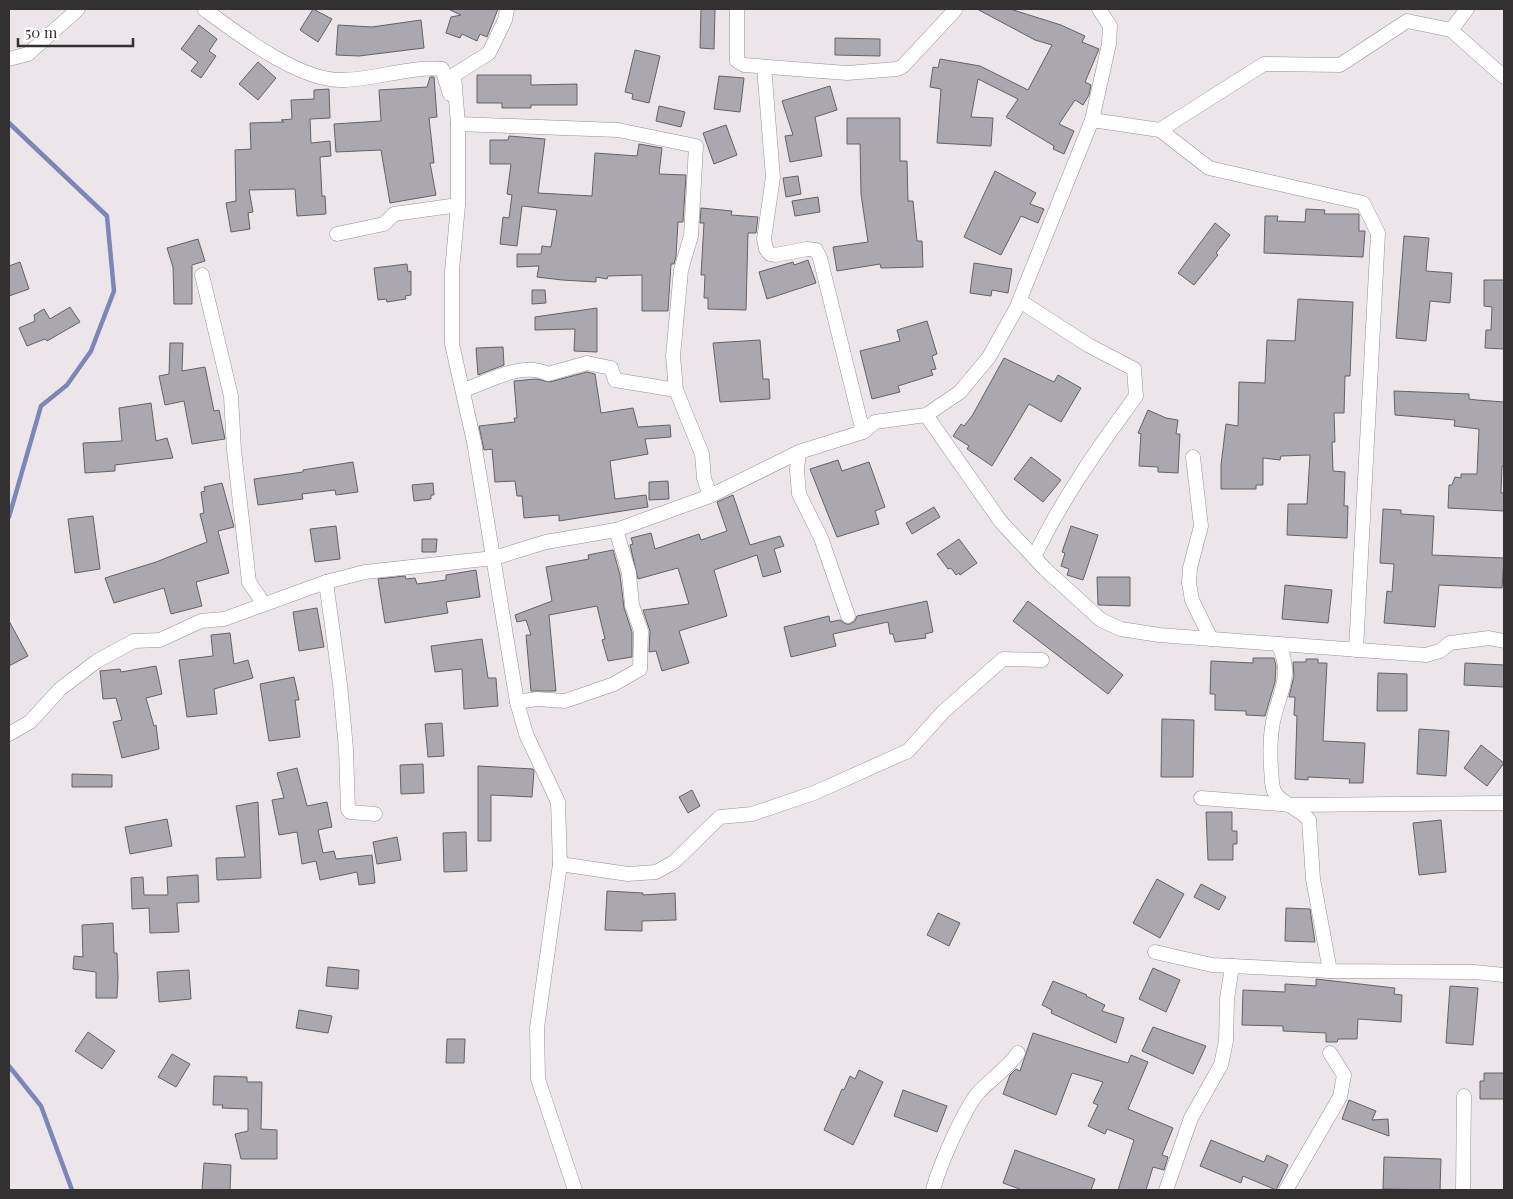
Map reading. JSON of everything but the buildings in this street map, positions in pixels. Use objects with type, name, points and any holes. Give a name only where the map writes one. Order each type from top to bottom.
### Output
[{"type":"street","points":[[9,59],[28,54],[78,9]]},
{"type":"street","points":[[204,9],[278,60],[326,78],[342,80],[375,77],[426,68],[442,69],[458,124]]},
{"type":"street","points":[[507,9],[505,20],[489,53],[454,75],[458,124],[458,205],[452,271],[452,344],[464,390],[517,702],[526,734],[558,802],[560,864],[537,1028],[538,1079],[575,1190]]},
{"type":"street","points":[[737,9],[737,61],[744,65],[847,73],[897,69],[908,62],[956,9]]},
{"type":"street","points":[[9,734],[30,722],[60,689],[97,661],[134,640],[160,640],[201,621],[224,619],[326,582],[365,572],[494,558],[546,542],[616,530],[710,496],[800,452],[863,432],[875,422],[926,415],[960,392],[972,378],[989,357],[1020,301],[1092,120],[1110,26],[1099,9]]},
{"type":"street","points":[[1451,30],[1467,9]]},
{"type":"street","points":[[1160,130],[1264,64],[1340,65],[1407,21],[1451,30],[1504,77]]},
{"type":"street","points":[[764,67],[773,177],[764,239],[766,249],[770,254],[775,255],[807,249],[816,250],[820,258],[863,432]]},
{"type":"street","points":[[1092,120],[1160,130],[1209,168],[1363,203],[1378,233],[1356,650]]},
{"type":"street","points":[[458,124],[618,130],[696,146],[691,236],[680,270],[673,356],[676,390],[702,454],[704,478],[710,496]]},
{"type":"street","points":[[337,234],[384,224],[394,214],[458,205]]},
{"type":"street","points":[[202,275],[231,396],[234,450],[249,582],[264,604]]},
{"type":"street","points":[[1020,301],[1088,345],[1134,369],[1136,396],[1096,450],[1052,519],[1034,558]]},
{"type":"street","points":[[464,390],[522,369],[537,368],[548,374],[587,363],[611,368],[615,380],[676,390]]},
{"type":"street","points":[[926,415],[1001,522],[1034,558],[1100,620],[1121,629],[1211,639],[1426,655],[1440,651],[1450,643],[1489,638],[1504,641]]},
{"type":"street","points":[[800,452],[797,470],[799,494],[821,538],[848,616]]},
{"type":"street","points":[[1193,457],[1200,526],[1188,583],[1192,600],[1211,639]]},
{"type":"street","points":[[517,702],[537,699],[565,701],[614,684],[640,669],[641,631],[632,605],[629,573],[616,530]]},
{"type":"street","points":[[326,582],[340,684],[346,749],[348,809],[350,812],[375,814]]},
{"type":"street","points":[[1278,644],[1285,658],[1286,667],[1285,682],[1273,721],[1270,749],[1272,784],[1278,798],[1293,805],[1304,813],[1309,820],[1313,879],[1330,971]]},
{"type":"street","points":[[560,864],[628,874],[656,872],[674,862],[720,817],[752,814],[814,793],[908,752],[943,712],[1003,659],[1042,660]]},
{"type":"street","points":[[1201,798],[1293,805],[1504,803]]},
{"type":"street","points":[[1155,952],[1194,962],[1232,966],[1330,971],[1504,974]]},
{"type":"street","points":[[1166,1190],[1191,1118],[1221,1065],[1226,1040],[1227,999],[1232,966]]},
{"type":"street","points":[[933,1190],[968,1106],[980,1091],[1012,1062],[1018,1053]]},
{"type":"street","points":[[1286,1190],[1340,1097],[1344,1075],[1330,1053]]},
{"type":"street","points":[[1462,1190],[1464,1096]]},
{"type":"waterway","points":[[9,123],[107,216],[114,291],[91,351],[67,385],[41,406],[9,517]]},
{"type":"waterway","points":[[9,1066],[41,1106],[72,1190]]}]
